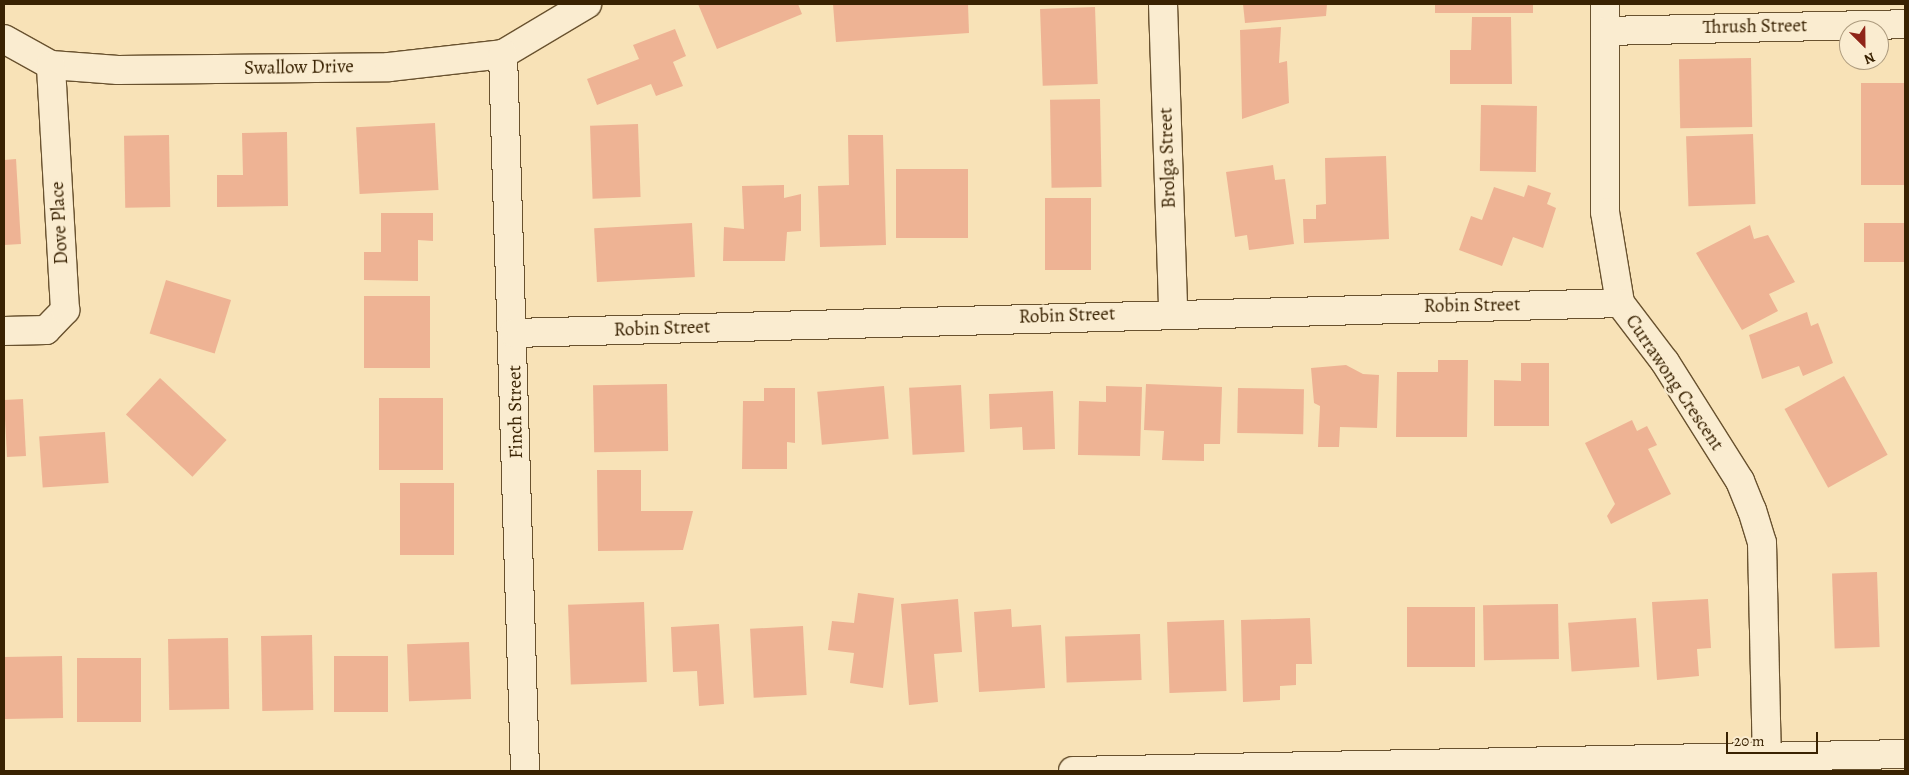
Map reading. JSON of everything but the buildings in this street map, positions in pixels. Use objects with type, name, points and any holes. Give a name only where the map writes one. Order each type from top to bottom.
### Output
[{"type":"street","name":"Swallow Drive","points":[[4,39],[51,65],[118,70],[389,67],[503,54],[587,4]]},
{"type":"street","name":"Brolga Street","points":[[1163,4],[1173,313]]},
{"type":"street","name":"Currawong Crescent","points":[[1605,4],[1605,212],[1620,303],[1665,362],[1740,481],[1752,510],[1762,543],[1767,756]]},
{"type":"street","name":"Thrush Street","points":[[1605,31],[1905,24]]},
{"type":"street","name":"Finch Street","points":[[503,54],[514,333],[525,771]]},
{"type":"street","name":"Dove Place","points":[[4,331],[46,330],[65,310],[51,65]]},
{"type":"street","name":"Robin Street","points":[[514,333],[1173,313],[1620,303]]},
{"type":"street","points":[[1073,771],[1396,768],[1767,756],[1835,764],[1905,754]]}]
